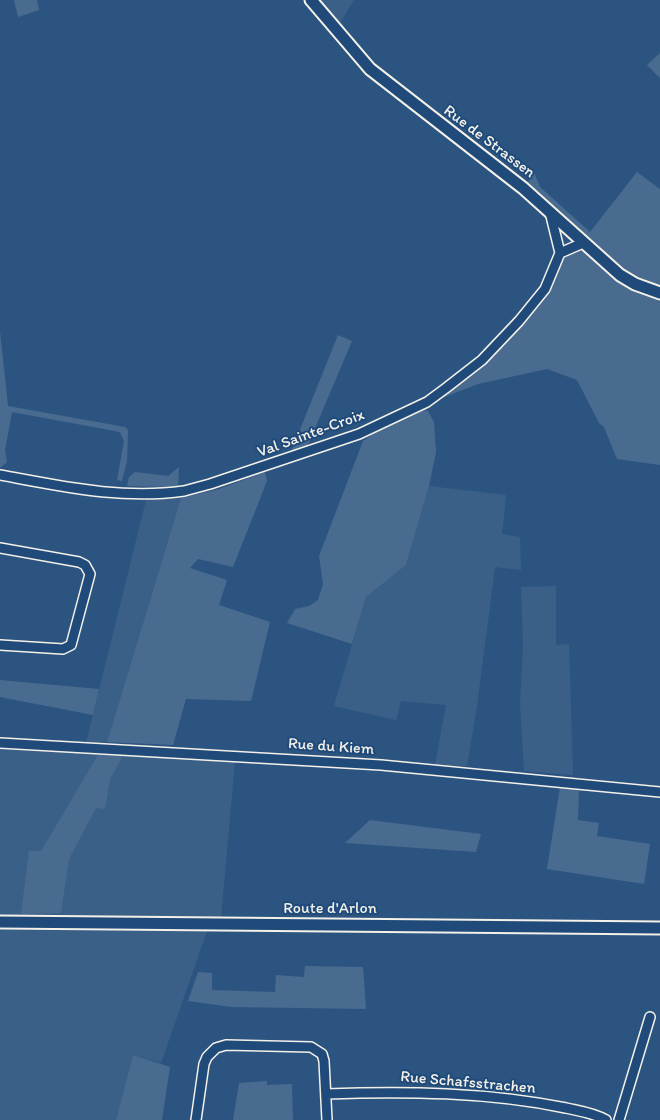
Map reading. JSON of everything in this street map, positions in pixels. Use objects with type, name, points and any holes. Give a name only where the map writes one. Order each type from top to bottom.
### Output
[{"type":"main road","name":"Rue de Strassen","points":[[311,0],[358,58],[382,80],[549,210],[620,275],[635,284],[660,293]]},
{"type":"main road","name":"Route d'Arlon","points":[[0,922],[660,928]]},
{"type":"street","points":[[549,210],[560,252],[583,242]]},
{"type":"street","name":"Val Sainte-Croix","points":[[0,475],[111,494],[164,494],[210,484],[350,437],[428,402],[482,360],[519,321],[545,289],[560,252]]},
{"type":"street","points":[[0,548],[79,562],[85,564],[90,574],[72,645],[63,649],[0,645]]},
{"type":"street","name":"Rue du Kiem","points":[[0,743],[362,764],[660,792]]},
{"type":"street","points":[[619,1120],[650,1017]]},
{"type":"street","points":[[196,1120],[204,1064],[210,1053],[226,1045],[296,1046],[316,1049],[322,1054],[324,1061],[327,1120]]},
{"type":"street","name":"Rue Schafsstrachen","points":[[326,1094],[411,1092],[502,1098],[554,1106],[599,1116],[606,1120]]},
{"type":"shaded area","points":[[14,0],[37,0],[39,10],[18,17]]},
{"type":"shaded area","points":[[317,0],[354,0],[338,26]]},
{"type":"shaded area","points":[[660,53],[660,78],[647,65]]},
{"type":"shaded area","points":[[534,172],[540,187],[590,232],[637,172],[660,189],[660,289],[643,283],[626,273],[590,246],[528,187],[527,184]]},
{"type":"shaded area","points":[[578,250],[584,251],[610,273],[628,285],[660,299],[660,465],[617,459],[604,427],[599,423],[577,380],[547,369],[478,384],[442,398],[488,359],[523,323],[551,284],[564,254]]},
{"type":"shaded area","points":[[0,331],[8,406],[125,427],[128,430],[127,461],[122,481],[117,480],[124,441],[120,432],[12,412],[5,450],[7,462],[0,468]]},
{"type":"shaded area","points":[[338,335],[352,341],[307,447],[291,452]]},
{"type":"shaded area","points":[[424,410],[428,411],[434,422],[436,452],[429,486],[406,565],[366,597],[352,644],[287,623],[295,609],[309,606],[318,600],[323,584],[319,556],[363,441],[377,431]]},
{"type":"shaded area","points":[[179,467],[178,487],[127,486],[129,477],[135,472],[168,476]]},
{"type":"shaded area","points":[[265,472],[267,481],[233,567],[198,559],[190,568],[227,580],[219,605],[270,622],[251,701],[186,699],[173,745],[107,742],[181,498],[219,489]]},
{"type":"shaded area","points":[[429,486],[506,495],[502,534],[520,537],[521,570],[495,567],[477,706],[467,766],[435,765],[446,705],[401,701],[396,720],[334,706],[366,597],[406,565]]},
{"type":"shaded area","points":[[181,498],[107,742],[86,743],[146,500]]},
{"type":"shaded area","points":[[556,586],[556,645],[569,644],[573,775],[524,771],[520,704],[523,647],[521,587]]},
{"type":"shaded area","points":[[0,680],[99,689],[93,715],[0,697]]},
{"type":"shaded area","points":[[0,749],[235,761],[221,918],[0,916]]},
{"type":"shaded area","points":[[98,755],[123,756],[110,779],[105,809],[96,808],[69,859],[61,913],[21,914],[29,851],[41,851]]},
{"type":"shaded area","points":[[560,787],[579,789],[578,820],[599,823],[597,836],[650,844],[644,884],[547,869]]},
{"type":"shaded area","points":[[370,820],[481,834],[476,852],[345,843]]},
{"type":"shaded area","points":[[0,930],[207,931],[161,1063],[133,1055],[116,1120],[0,1120]]},
{"type":"shaded area","points":[[305,966],[363,967],[366,1009],[231,1007],[188,1001],[198,972],[212,973],[212,990],[275,992],[276,975],[304,977]]},
{"type":"shaded area","points":[[133,1055],[170,1067],[162,1120],[116,1120]]},
{"type":"shaded area","points":[[267,1081],[267,1085],[292,1084],[293,1120],[233,1120],[239,1083]]}]
